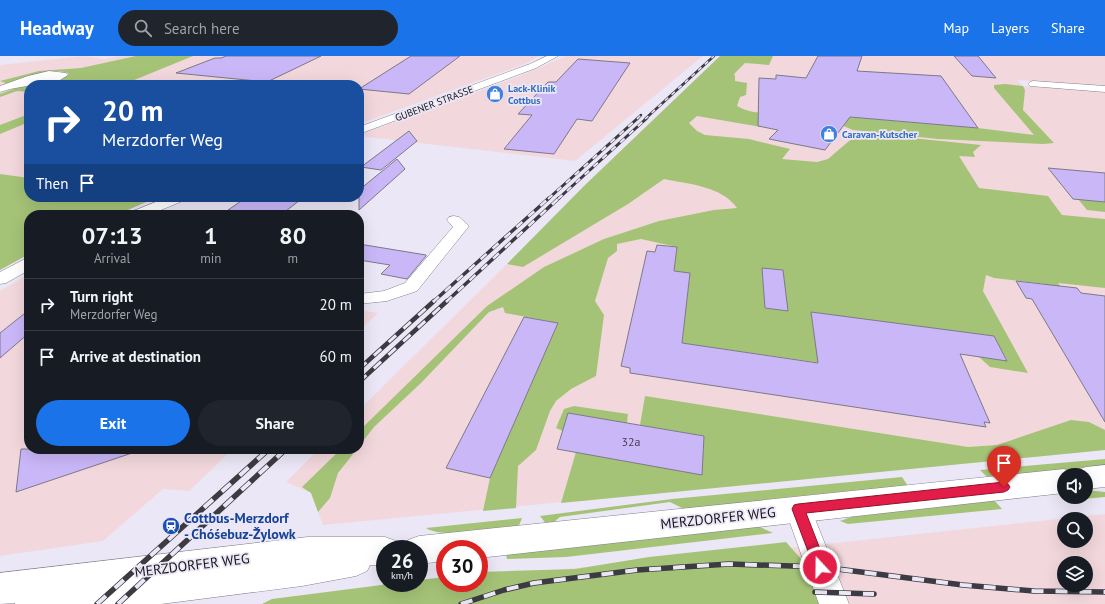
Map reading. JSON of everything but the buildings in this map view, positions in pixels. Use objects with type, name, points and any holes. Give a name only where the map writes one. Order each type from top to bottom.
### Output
[{"type":"street","name":"GUBENER STRASSE","points":[[364,129],[533,66],[554,56]]},
{"type":"street","points":[[1033,84],[1105,89]]},
{"type":"street","points":[[148,210],[168,202]]},
{"type":"street","points":[[364,298],[387,296],[411,287],[462,226],[454,220]]},
{"type":"street","points":[[0,279],[24,266]]},
{"type":"street","points":[[1093,477],[1105,476]]},
{"type":"street","name":"MERZDORFER WEG","points":[[428,549],[1057,482]]},
{"type":"street","points":[[798,509],[834,604]]},
{"type":"street","name":"MERZDORFER WEG","points":[[0,589],[308,551],[376,551]]},
{"type":"street","name":"MERZDORFER WEG","points":[[32,604],[302,571],[376,557]]},
{"type":"shaded area","points":[[84,56],[105,59],[120,56],[539,56],[527,63],[364,122],[364,80],[24,80],[24,202],[146,202],[128,210],[24,210],[24,257],[0,270],[0,65]]},
{"type":"shaded area","points":[[566,56],[703,56],[575,161],[364,137],[364,133],[517,77]]},
{"type":"shaded area","points":[[720,56],[1105,56],[1105,86],[1017,80],[1023,86],[1105,92],[1105,450],[323,525],[311,493],[286,482],[314,454],[364,454],[364,405],[584,186]]},
{"type":"shaded area","points":[[24,277],[24,454],[228,454],[189,491],[163,489],[103,541],[0,556],[0,291]]},
{"type":"shaded area","points":[[364,311],[378,313],[364,326]]},
{"type":"shaded area","points":[[1105,514],[1105,604],[311,604],[407,592],[428,592],[428,589],[436,588],[436,592],[488,592],[488,580],[503,575],[779,549],[1057,519],[1057,548],[1093,548],[1093,515]]},
{"type":"green space","points":[[136,56],[193,56],[134,80],[49,80],[64,77],[69,74],[56,71],[29,77],[7,85],[2,85],[6,83],[0,81],[39,71],[81,68]]},
{"type":"green space","points":[[720,56],[773,56],[769,65],[745,63],[734,74],[735,81],[747,83],[746,95],[740,97],[737,106],[756,112],[776,111],[978,128],[1034,135],[994,88],[994,85],[1005,84],[1023,86],[1025,90],[1023,110],[1054,143],[1043,144],[938,139],[853,130],[841,125],[769,117],[761,127],[697,116],[689,123],[697,131],[705,135],[749,139],[790,149],[782,159],[817,162],[828,159],[856,137],[877,136],[911,138],[981,145],[973,152],[975,157],[959,156],[979,188],[1048,196],[1062,215],[1105,219],[1105,288],[1058,283],[1105,349],[1045,284],[994,278],[986,275],[983,291],[1028,373],[990,367],[979,357],[1007,360],[994,336],[811,312],[814,335],[912,376],[682,343],[690,274],[674,271],[677,247],[641,239],[617,244],[617,251],[608,258],[595,301],[604,315],[596,376],[571,389],[556,401],[550,411],[536,450],[518,466],[516,508],[483,511],[490,478],[558,323],[505,313],[503,307],[489,312],[421,383],[374,427],[364,440],[364,426],[487,306],[544,267],[604,239],[659,221],[714,210],[737,208],[731,201],[714,190],[664,179],[628,204],[523,267],[507,264],[584,186]],"holes":[[[762,268],[783,270],[787,311],[765,308]]]},
{"type":"green space","points":[[24,85],[24,92],[17,91],[0,97],[0,94]]},
{"type":"green space","points":[[24,116],[24,124],[0,134],[0,125]]},
{"type":"green space","points":[[0,174],[24,177],[24,202],[146,202],[128,210],[24,210],[24,257],[0,270]]},
{"type":"green space","points":[[1078,199],[1105,202],[1105,212],[1087,210]]},
{"type":"green space","points":[[645,396],[968,447],[997,445],[1071,420],[1089,422],[1105,430],[1105,450],[561,503],[576,452],[702,475],[704,436],[640,425]]},
{"type":"green space","points":[[574,406],[628,414],[627,423],[568,413],[563,431],[556,428],[564,409]]},
{"type":"green space","points":[[336,454],[353,454],[338,473],[330,498],[318,512],[311,493],[302,487]]},
{"type":"green space","points":[[1105,459],[1105,466],[1057,468],[1057,471],[988,478],[980,470]]},
{"type":"green space","points":[[902,477],[908,486],[684,509],[670,502],[560,517],[547,525],[540,516],[672,499]]},
{"type":"green space","points":[[1093,491],[1105,492],[1105,497],[1093,498]]},
{"type":"green space","points":[[993,499],[1002,509],[848,524],[840,521],[854,516]]},
{"type":"green space","points":[[522,518],[518,528],[484,532],[444,533],[426,528]]},
{"type":"green space","points":[[744,526],[760,527],[773,533],[566,557],[507,559],[506,554]]},
{"type":"green space","points":[[786,542],[802,560],[821,604],[262,604],[272,599],[376,586],[376,592],[428,592],[428,579],[436,578],[436,592],[488,592],[488,572],[575,569],[649,557]]},
{"type":"railway","points":[[645,119],[714,56]]},
{"type":"railway","points":[[638,118],[641,115]]},
{"type":"railway","points":[[548,199],[638,118]]},
{"type":"railway","points":[[558,199],[647,118]]},
{"type":"railway","points":[[433,302],[549,198]]},
{"type":"railway","points":[[446,302],[559,198]]},
{"type":"railway","points":[[364,364],[434,301]]},
{"type":"railway","points":[[364,377],[447,301]]},
{"type":"railway","points":[[97,604],[263,454]]},
{"type":"railway","points":[[118,604],[281,454]]},
{"type":"railway","points":[[461,604],[504,590],[534,583],[637,570],[729,564],[822,567],[963,585],[1034,591],[1105,592]]},
{"type":"railway","points":[[815,592],[874,594]]},
{"type":"place","name":"Lack-Klinik Cottbus","points":[[495,94]]},
{"type":"place","name":"Caravan-Kutscher","points":[[829,134]]},
{"type":"place","name":"Cottbus-Merzdorf - Chóśebuz-Žylowk","points":[[171,526]]},
{"type":"route","points":[[820,567],[798,509],[1004,487]]}]
